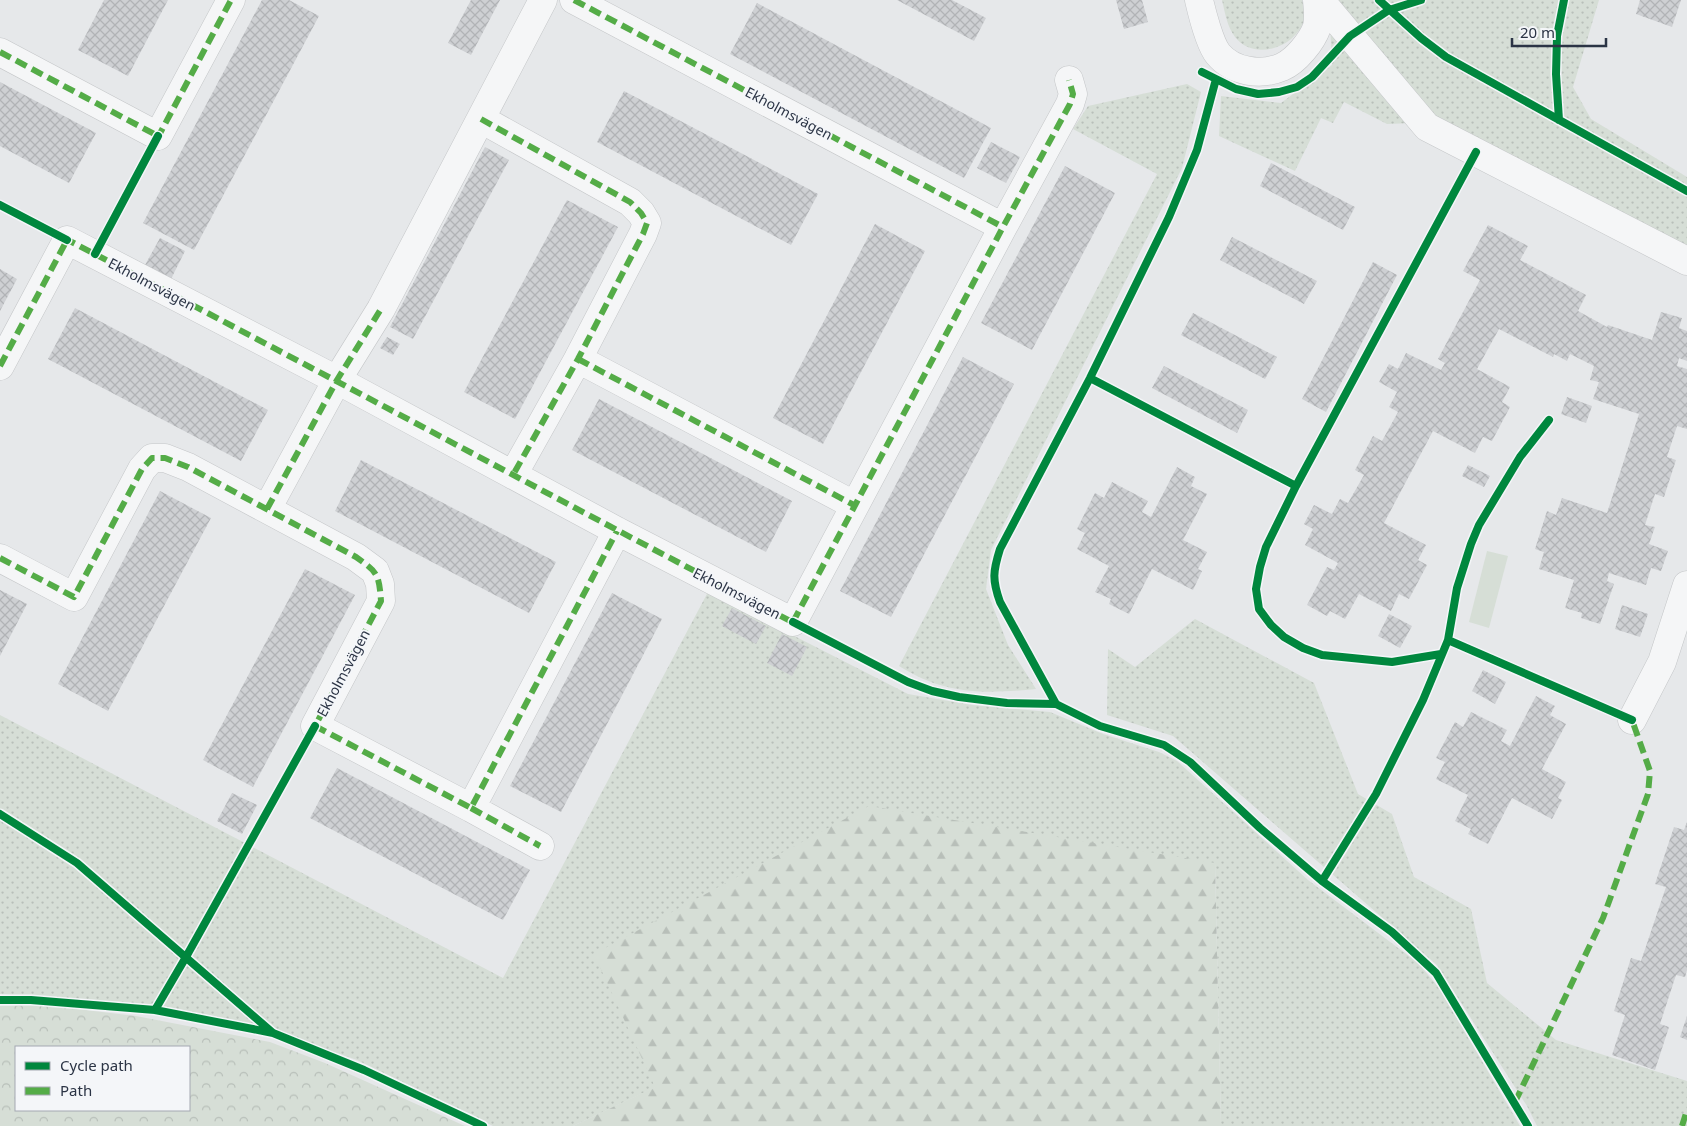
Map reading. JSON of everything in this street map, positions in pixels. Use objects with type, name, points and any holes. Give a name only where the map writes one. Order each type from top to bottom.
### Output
[{"type":"street","points":[[0,52],[158,136],[230,0]]},
{"type":"street","points":[[268,509],[337,380],[381,309],[543,0]]},
{"type":"street","name":"Ekholmsvägen","points":[[574,0],[1003,227]]},
{"type":"street","points":[[1199,0],[1204,22],[1218,54],[1237,69],[1259,72],[1282,67],[1302,53],[1317,28],[1318,0]]},
{"type":"street","points":[[1318,0],[1427,127],[1687,262]]},
{"type":"street","name":"Ekholmsvägen","points":[[0,366],[67,240],[337,380],[513,476],[792,622],[1070,104],[1073,94],[1068,80]]},
{"type":"street","points":[[481,119],[630,202],[641,213],[646,223],[643,234],[578,359],[513,476]]},
{"type":"street","points":[[578,359],[854,505]]},
{"type":"street","name":"Ekholmsvägen","points":[[0,558],[74,597],[142,469],[152,458],[165,458],[188,468],[268,509],[356,556],[375,571],[380,584],[381,601],[315,726],[540,846]]},
{"type":"street","points":[[471,808],[617,531]]},
{"type":"street","points":[[1632,720],[1662,662],[1687,584]]},
{"type":"green space","points":[[1222,0],[1302,0],[1305,15],[1302,26],[1286,42],[1265,50],[1254,49],[1244,45],[1232,33]]},
{"type":"green space","points":[[1329,0],[1599,0],[1573,87],[1591,119],[1687,177],[1687,247],[1441,122],[1387,124],[1344,102],[1333,123],[1321,118],[1295,171],[1219,136],[1221,96],[1281,103],[1332,65]]},
{"type":"green space","points":[[1187,84],[1201,92],[1182,168],[991,550],[986,589],[1008,645],[1036,689],[982,692],[932,683],[916,676],[899,666],[1157,174],[1073,129],[1088,106]]},
{"type":"green space","points":[[1487,551],[1508,556],[1489,628],[1469,622]]},
{"type":"green space","points":[[708,592],[908,694],[972,705],[1050,712],[1103,734],[1159,752],[1177,761],[1308,880],[1418,963],[1439,988],[1520,1126],[1221,1126],[1215,863],[656,1087],[573,1126],[493,1126],[357,1060],[253,1024],[172,1008],[0,994],[0,715],[503,978]]},
{"type":"green space","points":[[1195,619],[1314,683],[1358,794],[1392,814],[1414,877],[1471,909],[1487,983],[1556,1040],[1687,1081],[1687,1126],[1537,1126],[1527,1106],[1437,965],[1173,736],[1107,715],[1108,649],[1135,667]]},
{"type":"green space","points":[[869,806],[1215,863],[1221,1126],[573,1126],[655,1087],[594,954]]},
{"type":"green space","points":[[43,1005],[136,1016],[270,1042],[325,1063],[465,1126],[0,1126],[0,1006]]},
{"type":"building","points":[[104,0],[168,0],[128,76],[78,50]]},
{"type":"building","points":[[262,0],[289,0],[319,16],[194,250],[143,223]]},
{"type":"building","points":[[471,0],[500,0],[471,55],[448,43]]},
{"type":"building","points":[[897,0],[952,0],[986,18],[974,41]]},
{"type":"building","points":[[1116,0],[1142,0],[1148,22],[1124,29]]},
{"type":"building","points":[[1640,0],[1681,0],[1672,27],[1636,14]]},
{"type":"building","points":[[757,3],[991,128],[964,178],[730,54]]},
{"type":"building","points":[[0,82],[96,133],[69,183],[0,146]]},
{"type":"building","points":[[624,91],[818,194],[791,245],[597,142]]},
{"type":"building","points":[[991,142],[1020,157],[1006,183],[977,168]]},
{"type":"building","points":[[485,147],[509,160],[413,339],[390,327]]},
{"type":"building","points":[[1271,163],[1355,207],[1343,230],[1260,186]]},
{"type":"building","points":[[1065,166],[1115,193],[1032,350],[981,323]]},
{"type":"building","points":[[567,200],[618,227],[515,419],[464,392]]},
{"type":"building","points":[[875,224],[925,251],[823,444],[773,418]]},
{"type":"building","points":[[1488,225],[1528,246],[1520,260],[1586,295],[1578,311],[1607,327],[1608,325],[1652,340],[1661,312],[1682,318],[1679,328],[1687,331],[1687,361],[1679,358],[1677,366],[1687,369],[1687,429],[1677,426],[1667,457],[1676,460],[1664,497],[1655,494],[1645,525],[1655,527],[1649,544],[1668,551],[1661,571],[1651,568],[1646,585],[1609,573],[1607,581],[1614,584],[1600,624],[1581,618],[1582,613],[1565,608],[1574,580],[1539,569],[1544,552],[1535,549],[1547,511],[1556,515],[1562,498],[1607,513],[1639,414],[1593,399],[1599,382],[1590,380],[1594,366],[1570,354],[1567,361],[1554,354],[1553,357],[1499,329],[1477,369],[1510,387],[1502,402],[1510,407],[1492,441],[1483,437],[1475,453],[1433,431],[1384,523],[1426,545],[1418,560],[1427,565],[1409,599],[1399,594],[1391,611],[1359,594],[1345,619],[1330,611],[1327,616],[1307,605],[1327,567],[1334,570],[1338,563],[1305,545],[1313,529],[1304,524],[1314,505],[1332,514],[1340,499],[1348,503],[1364,475],[1355,470],[1373,436],[1382,441],[1398,412],[1389,407],[1397,392],[1379,382],[1389,364],[1398,369],[1406,353],[1441,370],[1445,363],[1438,359],[1480,280],[1463,271]]},
{"type":"building","points":[[1232,237],[1317,281],[1304,304],[1220,260]]},
{"type":"building","points":[[160,238],[185,251],[171,279],[145,265]]},
{"type":"building","points":[[1373,262],[1397,275],[1326,412],[1302,399]]},
{"type":"building","points":[[0,269],[17,279],[0,311]]},
{"type":"building","points":[[75,308],[268,410],[241,461],[48,359]]},
{"type":"building","points":[[1193,313],[1277,357],[1265,379],[1181,335]]},
{"type":"building","points":[[387,337],[400,344],[393,355],[380,348]]},
{"type":"building","points":[[963,357],[1014,384],[891,617],[840,591]]},
{"type":"building","points":[[1164,366],[1248,410],[1237,433],[1152,388]]},
{"type":"building","points":[[1567,397],[1592,406],[1586,423],[1561,414]]},
{"type":"building","points":[[599,399],[792,501],[766,552],[572,450]]},
{"type":"building","points":[[361,460],[556,562],[529,613],[335,511]]},
{"type":"building","points":[[1468,465],[1490,476],[1484,487],[1462,476]]},
{"type":"building","points":[[1177,467],[1195,477],[1191,486],[1207,494],[1183,540],[1207,552],[1198,569],[1202,571],[1193,590],[1152,569],[1129,614],[1109,604],[1111,599],[1095,592],[1109,566],[1077,549],[1085,533],[1077,529],[1095,493],[1104,498],[1112,482],[1148,501],[1142,512],[1151,517]]},
{"type":"building","points":[[160,491],[211,518],[108,711],[58,684]]},
{"type":"building","points":[[305,569],[355,595],[253,787],[203,760]]},
{"type":"building","points":[[0,590],[27,604],[0,656]]},
{"type":"building","points":[[612,593],[662,619],[561,812],[510,786]]},
{"type":"building","points":[[1622,605],[1648,614],[1640,637],[1615,629]]},
{"type":"building","points":[[732,608],[766,626],[756,644],[722,626]]},
{"type":"building","points":[[1389,614],[1412,626],[1400,648],[1378,636]]},
{"type":"building","points":[[782,634],[807,647],[792,676],[767,663]]},
{"type":"building","points":[[1483,670],[1506,682],[1495,704],[1472,691]]},
{"type":"building","points":[[1536,696],[1555,706],[1550,715],[1566,724],[1542,769],[1566,782],[1558,798],[1562,800],[1552,819],[1512,798],[1488,844],[1468,834],[1471,829],[1455,821],[1468,795],[1436,779],[1445,762],[1436,758],[1455,722],[1463,727],[1471,712],[1507,730],[1501,741],[1510,746]]},
{"type":"building","points":[[337,768],[530,870],[503,920],[310,818]]},
{"type":"building","points":[[232,793],[257,805],[242,834],[217,821]]},
{"type":"building","points":[[1687,822],[1687,970],[1685,977],[1676,975],[1660,1024],[1669,1027],[1655,1070],[1612,1055],[1625,1015],[1614,1011],[1631,958],[1641,961],[1666,887],[1655,884],[1674,827],[1684,830]]},
{"type":"building","points":[[1687,1016],[1687,1040],[1680,1037]]},
{"type":"marked path","points":[[157,139],[231,0]]},
{"type":"marked path","points":[[574,0],[1003,227]]},
{"type":"marked path","points":[[0,52],[158,136]]},
{"type":"marked path","points":[[793,622],[1070,104],[1073,94],[1069,80]]},
{"type":"marked path","points":[[481,119],[630,202],[641,213],[647,223],[578,359],[513,475]]},
{"type":"marked path","points":[[64,238],[796,624]]},
{"type":"marked path","points":[[0,366],[67,240]]},
{"type":"marked path","points":[[267,509],[337,380],[381,309]]},
{"type":"marked path","points":[[578,359],[854,505]]},
{"type":"marked path","points":[[0,558],[74,597],[142,469],[152,458],[165,458],[188,467],[356,557],[376,574],[381,601],[313,730]]},
{"type":"marked path","points":[[315,726],[471,808],[617,531]]},
{"type":"marked path","points":[[1515,1102],[1603,918],[1648,794],[1650,771],[1632,720],[1629,719]]},
{"type":"marked path","points":[[471,808],[540,846]]},
{"type":"marked path","points":[[1682,1126],[1687,1110]]},
{"type":"cycle path","points":[[1379,0],[1421,38],[1446,57],[1687,191]]},
{"type":"cycle path","points":[[1202,72],[1236,89],[1258,94],[1279,92],[1297,87],[1312,77],[1350,36],[1389,10],[1421,0]]},
{"type":"cycle path","points":[[1559,120],[1556,74],[1557,36],[1564,0]]},
{"type":"cycle path","points":[[1216,79],[1197,150],[1169,217],[1090,378],[1000,549],[994,576],[997,594],[1056,704],[1100,726],[1164,745],[1190,762],[1260,828],[1322,881],[1392,932],[1436,973],[1528,1126]]},
{"type":"cycle path","points":[[95,254],[158,136]]},
{"type":"cycle path","points":[[1441,654],[1392,662],[1322,655],[1303,648],[1284,637],[1271,625],[1259,609],[1256,589],[1266,547],[1296,486],[1476,152]]},
{"type":"cycle path","points":[[0,205],[67,240]]},
{"type":"cycle path","points":[[1090,378],[1296,486]]},
{"type":"cycle path","points":[[1322,881],[1376,794],[1423,700],[1448,640],[1457,588],[1479,525],[1520,457],[1549,420]]},
{"type":"cycle path","points":[[793,622],[908,682],[932,691],[959,697],[1007,703],[1056,704]]},
{"type":"cycle path","points":[[1448,640],[1632,720]]},
{"type":"cycle path","points":[[155,1010],[315,726]]},
{"type":"cycle path","points":[[0,814],[77,863],[273,1033]]},
{"type":"cycle path","points":[[0,1000],[31,1000],[155,1010],[273,1033],[364,1070],[483,1126]]}]
